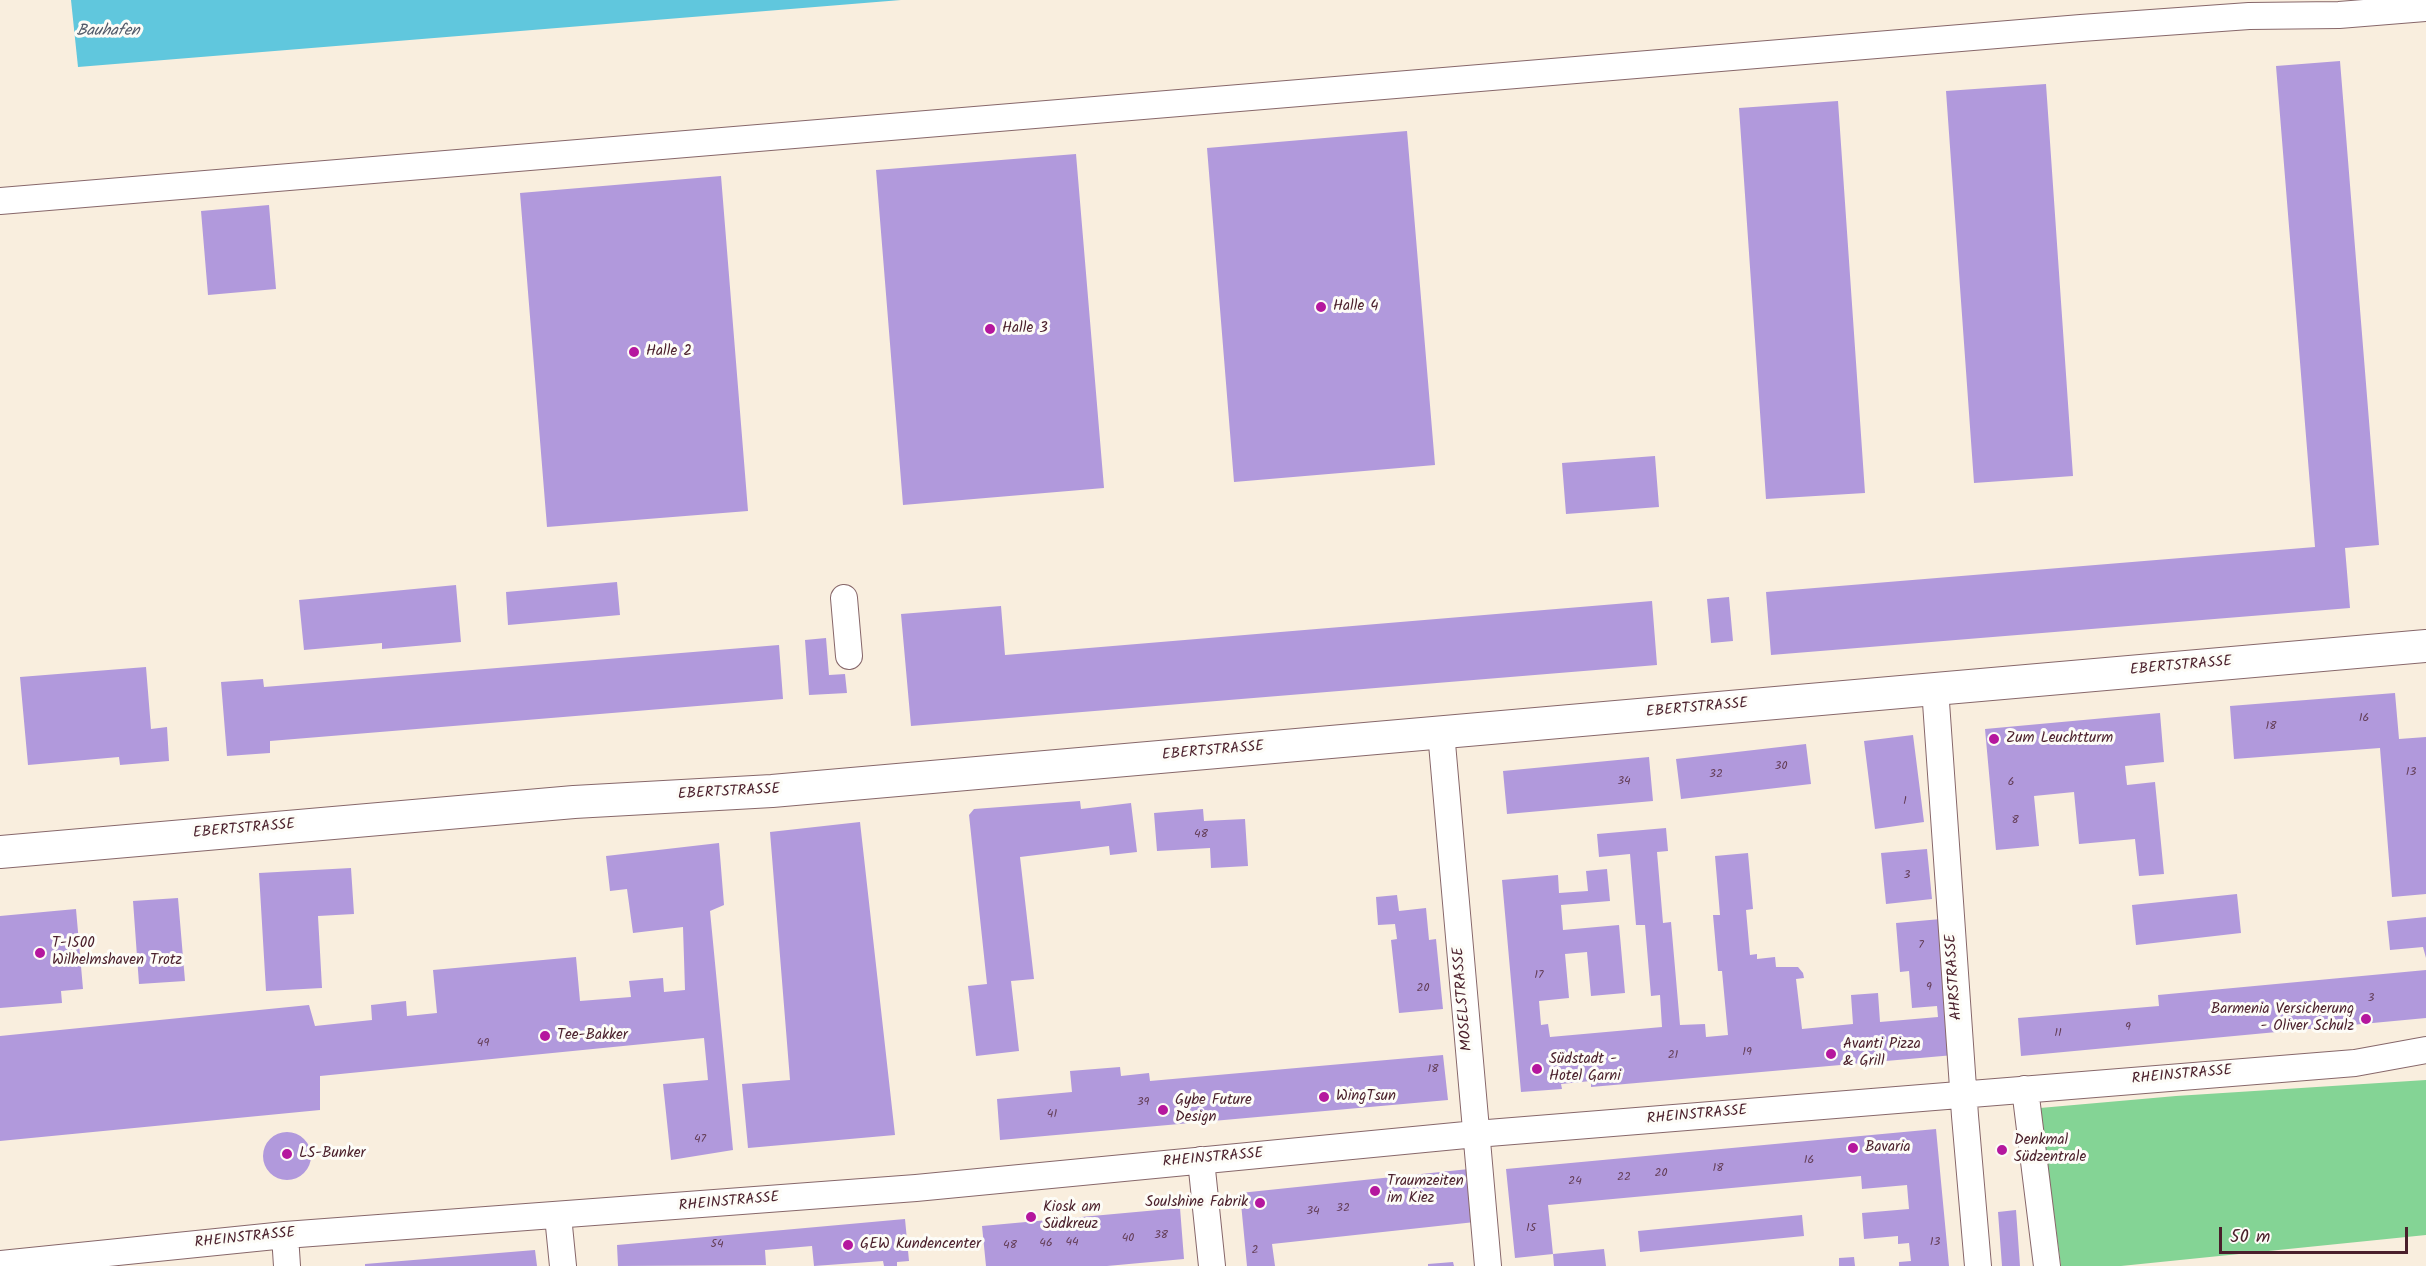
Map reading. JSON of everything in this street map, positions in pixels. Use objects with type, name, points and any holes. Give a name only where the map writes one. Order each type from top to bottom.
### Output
[{"type":"street","points":[[0,201],[2070,29],[2249,16],[2338,15],[2426,8]]},
{"type":"street","points":[[844,598],[849,656]]},
{"type":"street","name":"EBERTSTRASSE","points":[[0,852],[563,803],[772,791],[2426,646]]},
{"type":"street","name":"AHRSTRASSE","points":[[1935,688],[1978,1266]]},
{"type":"street","name":"MOSELSTRASSE","points":[[1440,732],[1488,1266]]},
{"type":"street","name":"RHEINSTRASSE","points":[[0,1264],[27,1264],[285,1235],[904,1189],[1476,1134],[2355,1063],[2426,1050]]},
{"type":"street","points":[[2025,1089],[2047,1266]]},
{"type":"street","points":[[1201,1160],[1212,1266]]},
{"type":"street","points":[[558,1216],[562,1266]]},
{"type":"street","points":[[285,1235],[287,1266]]},
{"type":"green space","points":[[2426,1080],[2426,1235],[2121,1266],[2061,1266],[2040,1108],[2176,1096]]},
{"type":"water","name":"Bauhafen","points":[[71,0],[901,0],[78,67]]},
{"type":"building","points":[[2340,61],[2379,545],[2345,548],[2350,608],[1771,655],[1766,592],[2315,547],[2276,66]]},
{"type":"building","points":[[2046,84],[2073,476],[1974,483],[1946,91]]},
{"type":"building","points":[[1838,101],[1865,493],[1766,499],[1739,108]]},
{"type":"building","name":"Halle 4","points":[[1407,131],[1435,465],[1234,482],[1207,148]]},
{"type":"building","name":"Halle 3","points":[[1076,154],[1104,488],[903,505],[876,170]]},
{"type":"building","name":"Halle 2","points":[[721,176],[748,511],[547,527],[520,193]]},
{"type":"building","points":[[269,205],[276,289],[208,295],[201,211]]},
{"type":"building","points":[[1655,456],[1659,507],[1566,514],[1562,463]]},
{"type":"building","points":[[617,582],[620,615],[508,625],[506,592]]},
{"type":"building","points":[[456,585],[461,642],[382,649],[382,643],[304,650],[299,600]]},
{"type":"building","points":[[1729,597],[1733,641],[1711,643],[1707,599]]},
{"type":"building","points":[[1652,601],[1657,665],[911,726],[901,614],[1001,606],[1005,655]]},
{"type":"building","points":[[826,638],[829,675],[845,674],[847,693],[809,695],[805,640]]},
{"type":"building","points":[[779,645],[783,699],[270,741],[270,753],[227,756],[221,682],[263,679],[264,687]]},
{"type":"building","points":[[146,667],[151,729],[167,727],[169,761],[120,765],[119,757],[28,765],[20,677]]},
{"type":"building","points":[[2395,693],[2399,739],[2426,737],[2426,894],[2392,897],[2380,748],[2234,759],[2230,706]]},
{"type":"building","points":[[2160,713],[2164,762],[2125,766],[2127,785],[2155,782],[2164,874],[2139,876],[2135,839],[2079,844],[2074,792],[2034,796],[2039,846],[1996,850],[1985,729]]},
{"type":"building","points":[[1913,735],[1924,822],[1875,829],[1864,741]]},
{"type":"building","points":[[1806,744],[1811,784],[1681,799],[1676,759]]},
{"type":"building","points":[[1649,757],[1653,801],[1507,814],[1503,771]]},
{"type":"building","points":[[1080,801],[1081,809],[1131,803],[1137,852],[1110,855],[1109,846],[1020,857],[1034,979],[1011,981],[1019,1051],[976,1056],[968,986],[987,984],[969,815],[974,809]]},
{"type":"building","points":[[1203,809],[1204,821],[1245,819],[1248,866],[1211,868],[1210,848],[1157,851],[1154,813]]},
{"type":"building","points":[[860,822],[895,1135],[748,1148],[742,1084],[790,1080],[770,832]]},
{"type":"building","points":[[1666,828],[1668,851],[1657,852],[1663,923],[1671,922],[1680,1025],[1705,1024],[1706,1037],[1728,1035],[1722,971],[1718,971],[1713,915],[1720,915],[1715,856],[1748,853],[1753,909],[1746,910],[1750,955],[1757,954],[1757,959],[1775,957],[1776,967],[1798,967],[1803,973],[1804,978],[1796,979],[1802,1029],[1853,1024],[1851,995],[1878,993],[1880,1022],[1938,1017],[1937,1006],[1912,1008],[1909,971],[1900,972],[1896,923],[1941,919],[1954,1055],[1591,1087],[1591,1081],[1561,1084],[1562,1089],[1521,1092],[1502,880],[1558,875],[1559,893],[1588,891],[1586,871],[1607,869],[1610,901],[1561,905],[1563,930],[1619,925],[1625,993],[1591,996],[1587,952],[1565,954],[1569,998],[1539,1001],[1541,1025],[1548,1024],[1550,1037],[1662,1027],[1660,995],[1651,996],[1645,925],[1636,925],[1630,854],[1599,857],[1597,834]]},
{"type":"building","points":[[719,843],[724,905],[710,911],[733,1150],[671,1160],[663,1084],[708,1080],[704,1038],[320,1076],[320,1110],[0,1141],[0,1036],[309,1005],[315,1026],[372,1020],[371,1005],[406,1001],[407,1016],[437,1013],[433,970],[576,957],[580,1001],[631,997],[629,981],[663,978],[664,992],[685,990],[683,927],[633,933],[627,889],[610,891],[606,856]]},
{"type":"building","points":[[1927,849],[1932,899],[1886,904],[1881,853]]},
{"type":"building","points":[[351,868],[354,914],[318,916],[322,988],[266,991],[259,873]]},
{"type":"building","points":[[2237,894],[2241,933],[2136,945],[2132,905]]},
{"type":"building","points":[[1397,895],[1399,911],[1426,908],[1429,940],[1436,939],[1443,1009],[1399,1013],[1391,940],[1397,939],[1395,924],[1378,925],[1376,897]]},
{"type":"building","points":[[178,898],[185,981],[139,984],[133,901]]},
{"type":"building","name":"T-1500 Wilhelmshaven Trotz","points":[[76,909],[83,989],[61,991],[62,1003],[0,1008],[0,916]]},
{"type":"building","points":[[2426,917],[2426,958],[2423,947],[2390,950],[2387,921]]},
{"type":"building","points":[[2426,970],[2426,1018],[2021,1056],[2018,1018],[2159,1006],[2158,995]]},
{"type":"building","points":[[1443,1055],[1448,1100],[1000,1140],[997,1099],[1072,1092],[1070,1071],[1120,1067],[1121,1076],[1149,1073],[1150,1081]]},
{"type":"building","points":[[1936,1129],[1949,1266],[1899,1266],[1899,1262],[1911,1261],[1909,1243],[1898,1244],[1898,1236],[1864,1239],[1862,1213],[1909,1209],[1907,1185],[1862,1189],[1861,1176],[1548,1205],[1553,1254],[1515,1258],[1506,1169]]},
{"type":"building","name":"LS-Bunker","points":[[282,1132],[292,1132],[307,1142],[311,1156],[310,1165],[301,1176],[292,1180],[282,1180],[267,1170],[263,1161],[263,1151],[273,1136]]},
{"type":"building","points":[[1469,1169],[1475,1222],[1272,1244],[1275,1266],[1247,1266],[1240,1193]]},
{"type":"building","points":[[1180,1208],[1184,1259],[1107,1266],[986,1266],[982,1226]]},
{"type":"building","points":[[2016,1210],[2020,1266],[2002,1266],[1998,1212]]},
{"type":"building","points":[[1802,1215],[1804,1236],[1640,1252],[1638,1231]]},
{"type":"building","points":[[905,1219],[909,1261],[897,1262],[897,1266],[884,1266],[883,1261],[814,1266],[812,1246],[765,1250],[766,1265],[618,1266],[617,1245]]},
{"type":"building","points":[[1604,1249],[1606,1266],[1554,1266],[1553,1254]]},
{"type":"building","points":[[535,1250],[537,1266],[365,1266],[365,1264]]},
{"type":"building","points":[[1854,1257],[1855,1266],[1839,1266],[1839,1258]]},
{"type":"building","points":[[1453,1262],[1454,1266],[1428,1266],[1428,1264]]},
{"type":"place","name":"Halle 4","points":[[1321,307]]},
{"type":"place","name":"Halle 3","points":[[990,329]]},
{"type":"place","name":"Halle 2","points":[[634,352]]},
{"type":"place","name":"Zum Leuchtturm","points":[[1994,739]]},
{"type":"place","name":"T-1500 Wilhelmshaven Trotz","points":[[40,953]]},
{"type":"place","name":"Barmenia Versicherung - Oliver Schulz","points":[[2366,1019]]},
{"type":"place","name":"Tee-Bakker","points":[[545,1036]]},
{"type":"place","name":"Avanti Pizza & Grill","points":[[1831,1054]]},
{"type":"place","name":"Südstadt - Hotel Garni","points":[[1537,1069]]},
{"type":"place","name":"WingTsun","points":[[1324,1097]]},
{"type":"place","name":"Gybe Future Design","points":[[1163,1110]]},
{"type":"place","name":"Bavaria","points":[[1853,1148]]},
{"type":"place","name":"Denkmal Südzentrale","points":[[2002,1150]]},
{"type":"place","name":"LS-Bunker","points":[[287,1154]]},
{"type":"place","name":"Traumzeiten im Kiez","points":[[1375,1191]]},
{"type":"place","name":"Soulshine Fabrik","points":[[1260,1203]]},
{"type":"place","name":"Kiosk am Südkreuz","points":[[1031,1217]]},
{"type":"place","name":"GEW Kundencenter","points":[[848,1245]]}]
